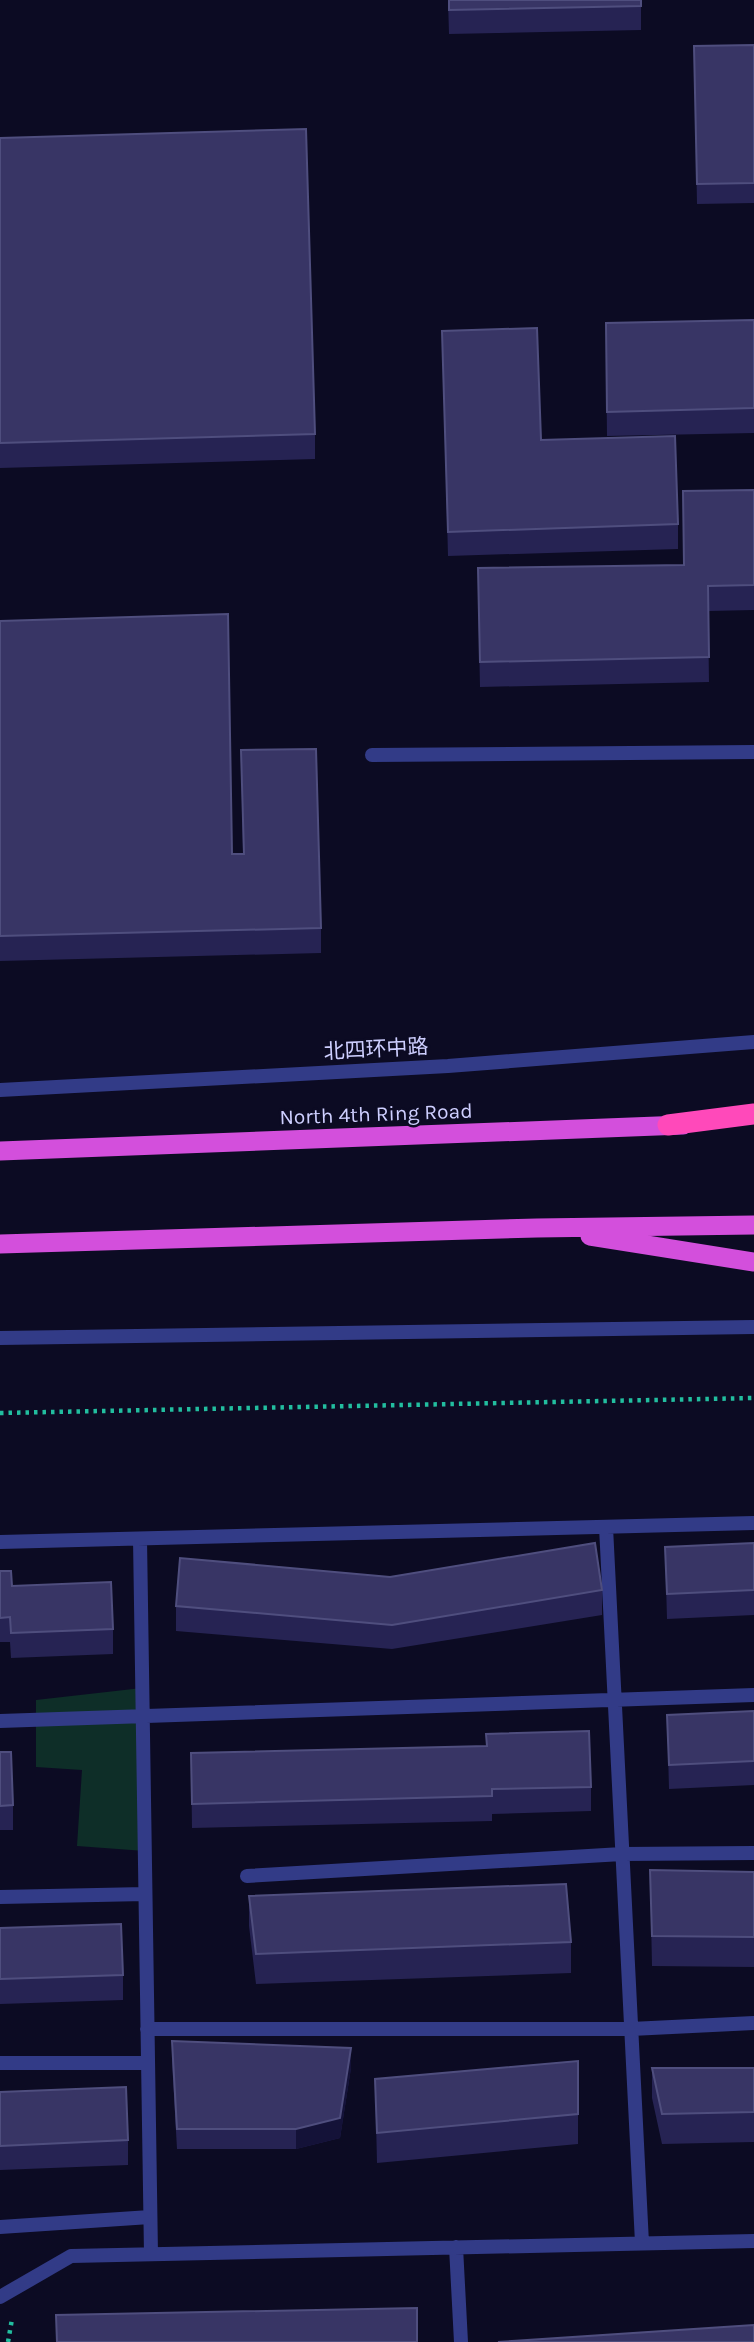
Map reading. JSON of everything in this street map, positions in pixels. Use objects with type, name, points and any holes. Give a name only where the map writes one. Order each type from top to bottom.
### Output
[{"type":"highway","points":[[668,1125],[754,1114]]},
{"type":"highway","name":"North 4th Ring Road","points":[[0,1151],[754,1122]]},
{"type":"highway","points":[[0,1244],[537,1228],[754,1225]]},
{"type":"highway","points":[[537,1228],[754,1262]]},
{"type":"street","points":[[372,755],[754,752]]},
{"type":"street","name":"北四环中路","points":[[0,1090],[448,1066],[754,1042]]},
{"type":"street","points":[[0,1338],[754,1326]]},
{"type":"street","points":[[0,1542],[754,1523]]},
{"type":"street","points":[[606,1527],[642,2243]]},
{"type":"street","points":[[140,1539],[151,2254]]},
{"type":"street","points":[[0,1721],[754,1695]]},
{"type":"street","points":[[247,1876],[622,1854],[754,1853]]},
{"type":"street","points":[[0,1897],[145,1894]]},
{"type":"street","points":[[147,2029],[631,2029],[754,2024]]},
{"type":"street","points":[[0,2063],[148,2063]]},
{"type":"street","points":[[0,2227],[150,2217]]},
{"type":"street","points":[[0,2297],[71,2256],[754,2241]]},
{"type":"street","points":[[456,2247],[461,2342]]},
{"type":"path","points":[[0,1413],[754,1398]]},
{"type":"green space","points":[[142,1688],[145,1851],[77,1846],[82,1770],[36,1767],[36,1700]]},
{"type":"building","points":[[449,0],[641,0],[641,6],[449,10]]},
{"type":"building","points":[[754,45],[754,183],[697,184],[694,46]]},
{"type":"building","points":[[306,129],[315,434],[0,443],[0,138]]},
{"type":"building","points":[[754,320],[754,408],[607,412],[606,323]]},
{"type":"building","points":[[537,328],[541,440],[675,436],[678,524],[448,532],[442,331]]},
{"type":"building","points":[[754,490],[754,585],[708,586],[709,657],[480,662],[478,568],[684,565],[683,491]]},
{"type":"building","points":[[228,614],[232,854],[244,854],[241,750],[316,749],[321,928],[0,936],[0,621]]},
{"type":"building","points":[[595,1543],[602,1590],[392,1625],[176,1606],[180,1558],[390,1577]]},
{"type":"building","points":[[754,1543],[754,1590],[667,1594],[665,1547]]},
{"type":"building","points":[[0,1571],[11,1571],[12,1586],[111,1582],[113,1629],[11,1633],[10,1617],[0,1618]]},
{"type":"building","points":[[754,1711],[754,1761],[669,1765],[667,1715]]},
{"type":"building","points":[[589,1731],[591,1787],[492,1789],[492,1796],[192,1804],[191,1753],[487,1746],[486,1734]]},
{"type":"building","points":[[0,1752],[11,1752],[13,1805],[0,1806]]},
{"type":"building","points":[[650,1870],[754,1872],[754,1937],[652,1936]]},
{"type":"building","points":[[566,1884],[571,1942],[256,1954],[249,1896]]},
{"type":"building","points":[[121,1924],[123,1975],[0,1979],[0,1928]]},
{"type":"building","points":[[172,2041],[351,2048],[340,2118],[296,2129],[177,2129]]},
{"type":"building","points":[[578,2061],[578,2114],[377,2133],[375,2079]]},
{"type":"building","points":[[652,2068],[754,2068],[754,2112],[662,2114]]},
{"type":"building","points":[[126,2087],[128,2140],[0,2146],[0,2092]]},
{"type":"building","points":[[417,2308],[417,2342],[57,2342],[56,2315]]},
{"type":"building","points":[[754,2325],[754,2342],[498,2342]]}]
